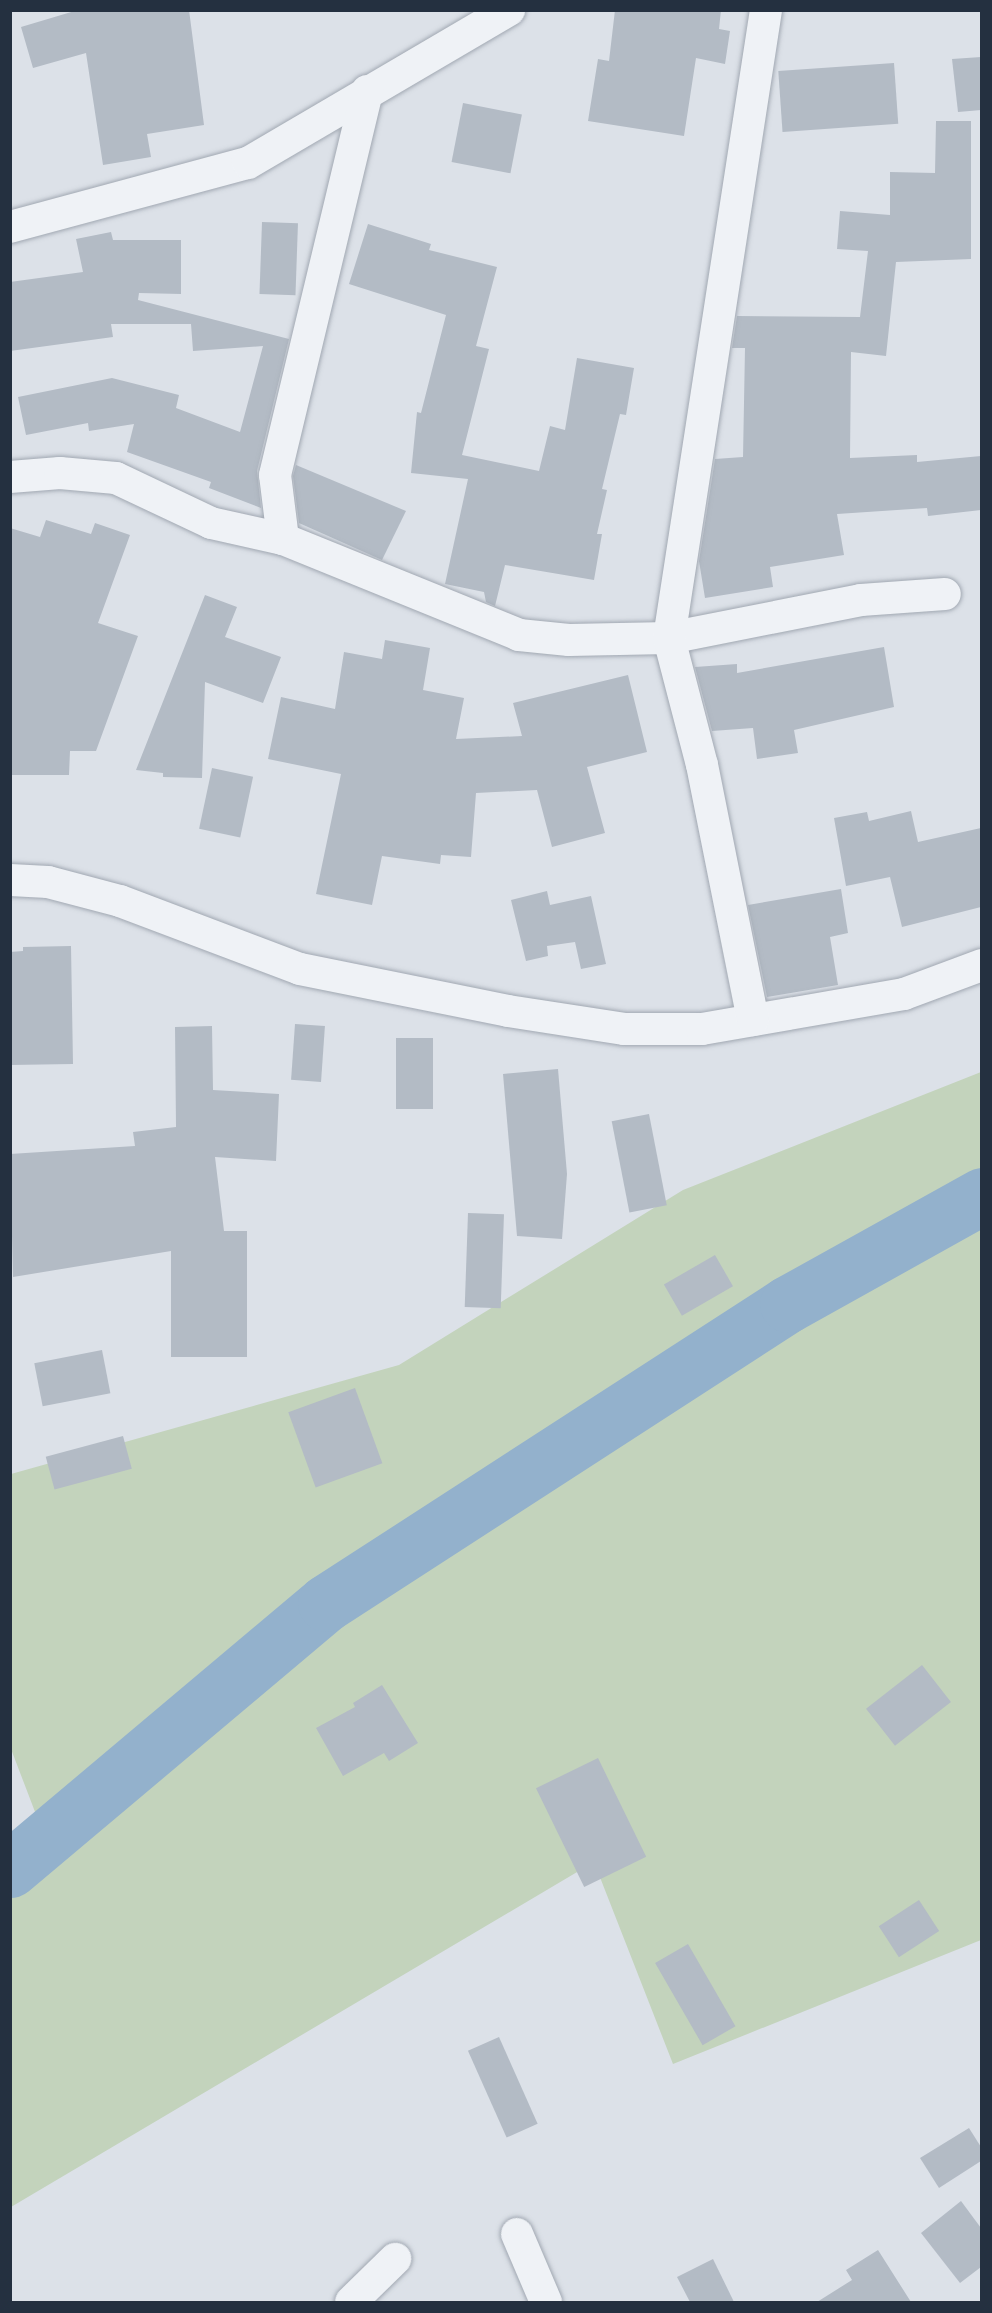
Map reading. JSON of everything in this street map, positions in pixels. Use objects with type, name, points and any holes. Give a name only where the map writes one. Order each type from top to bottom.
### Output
[{"type":"street","points":[[10,227],[248,163],[367,91],[509,10]]},
{"type":"street","points":[[753,1020],[702,765],[669,638],[766,10]]},
{"type":"street","points":[[283,538],[275,475],[367,91]]},
{"type":"street","points":[[10,477],[60,473],[116,478],[211,523],[283,538],[519,635],[569,640],[669,638],[861,600],[945,594]]},
{"type":"street","points":[[10,880],[48,882],[120,901],[300,969],[508,1011],[624,1029],[702,1029],[904,994],[981,965]]},
{"type":"street","points":[[517,2234],[546,2302]]},
{"type":"street","points":[[351,2302],[395,2259]]},
{"type":"green space","points":[[981,1072],[981,1940],[673,2064],[594,1862],[11,2207],[11,1877],[45,1838],[11,1749],[11,1474],[399,1365],[683,1190]]},
{"type":"building","points":[[78,10],[189,10],[204,125],[147,134],[151,157],[103,165],[86,53],[33,68],[21,27]]},
{"type":"building","points":[[615,10],[721,10],[719,29],[730,31],[725,64],[696,58],[684,136],[588,121],[598,59],[609,61]]},
{"type":"building","points":[[981,57],[981,110],[958,112],[952,59]]},
{"type":"building","points":[[894,63],[898,124],[783,132],[778,71]]},
{"type":"building","points":[[463,103],[522,114],[510,173],[452,162]]},
{"type":"building","points":[[936,121],[971,121],[971,259],[896,262],[886,356],[851,352],[850,458],[917,455],[917,462],[981,456],[981,510],[928,516],[927,508],[837,514],[844,555],[770,567],[773,587],[705,598],[699,561],[715,459],[743,457],[745,348],[732,348],[737,316],[860,317],[868,251],[837,249],[840,211],[890,215],[890,172],[935,173]]},
{"type":"building","points":[[262,222],[298,223],[295,295],[259,294]]},
{"type":"building","points":[[368,224],[431,244],[429,250],[497,267],[476,346],[489,349],[462,455],[539,471],[550,426],[565,430],[577,358],[634,368],[626,415],[620,414],[602,489],[607,490],[597,534],[602,534],[594,580],[505,565],[495,606],[486,602],[484,592],[445,584],[468,479],[411,473],[417,412],[421,413],[446,315],[349,284]]},
{"type":"building","points":[[111,232],[113,240],[181,240],[181,294],[139,293],[138,300],[289,339],[257,471],[261,508],[209,488],[211,482],[127,452],[134,424],[89,431],[88,423],[26,435],[18,397],[112,378],[179,395],[176,408],[240,432],[263,346],[193,351],[191,324],[111,324],[113,337],[10,351],[10,282],[83,272],[76,239]]},
{"type":"building","points":[[296,465],[406,511],[382,560],[299,523],[293,476]]},
{"type":"building","points":[[46,520],[91,534],[95,523],[130,535],[98,623],[138,636],[96,751],[70,751],[69,775],[10,775],[10,528],[40,537]]},
{"type":"building","points":[[205,595],[237,607],[225,637],[281,657],[263,703],[205,682],[202,778],[163,777],[163,773],[136,770]]},
{"type":"building","points":[[385,640],[430,648],[423,690],[464,698],[456,739],[522,736],[513,703],[628,675],[647,752],[587,767],[605,833],[552,847],[537,790],[476,793],[471,857],[441,855],[440,864],[382,856],[372,905],[316,894],[341,774],[268,759],[281,697],[335,709],[344,652],[382,659]]},
{"type":"building","points":[[884,647],[894,707],[794,730],[798,753],[757,759],[753,728],[712,731],[695,667],[737,664],[737,673]]},
{"type":"building","points":[[212,768],[253,777],[240,837],[199,829]]},
{"type":"building","points":[[911,811],[918,842],[981,828],[981,907],[902,927],[890,877],[846,886],[834,818],[867,812],[869,821]]},
{"type":"building","points":[[841,889],[848,933],[830,937],[838,985],[767,997],[748,905]]},
{"type":"building","points":[[547,891],[550,905],[591,896],[606,964],[581,969],[575,942],[547,946],[548,956],[526,961],[511,900]]},
{"type":"building","points":[[71,946],[73,1064],[10,1065],[10,952],[23,951],[23,947]]},
{"type":"building","points":[[295,1024],[325,1026],[321,1082],[291,1080]]},
{"type":"building","points":[[212,1026],[213,1090],[279,1094],[276,1161],[215,1157],[224,1231],[247,1231],[247,1357],[171,1357],[171,1251],[13,1277],[10,1154],[135,1146],[133,1132],[176,1127],[175,1027]]},
{"type":"building","points":[[396,1038],[433,1038],[433,1109],[396,1109]]},
{"type":"building","points":[[558,1069],[567,1174],[562,1239],[517,1236],[503,1074]]},
{"type":"building","points":[[649,1114],[667,1205],[629,1213],[612,1121]]},
{"type":"building","points":[[468,1213],[504,1214],[501,1308],[465,1307]]},
{"type":"building","points":[[715,1255],[733,1286],[682,1316],[664,1284]]},
{"type":"building","points":[[102,1350],[110,1393],[43,1406],[34,1363]]},
{"type":"building","points":[[355,1388],[382,1463],[316,1487],[288,1412]]},
{"type":"building","points":[[123,1436],[132,1469],[55,1490],[46,1457]]},
{"type":"building","points":[[922,1665],[951,1702],[895,1746],[866,1709]]},
{"type":"building","points":[[382,1685],[418,1743],[389,1761],[384,1753],[343,1776],[316,1728],[355,1707],[353,1703]]},
{"type":"building","points":[[598,1758],[646,1857],[584,1887],[536,1788]]},
{"type":"building","points":[[919,1900],[939,1931],[899,1957],[879,1926]]},
{"type":"building","points":[[688,1944],[736,2026],[703,2045],[655,1963]]},
{"type":"building","points":[[499,2037],[538,2124],[507,2138],[468,2051]]},
{"type":"building","points":[[969,2128],[981,2147],[981,2161],[939,2188],[920,2158]]},
{"type":"building","points":[[961,2201],[981,2228],[981,2267],[960,2283],[921,2233]]},
{"type":"building","points":[[878,2250],[911,2302],[817,2302],[852,2280],[846,2270]]},
{"type":"building","points":[[713,2259],[734,2302],[690,2302],[677,2277]]},
{"type":"waterway","points":[[10,1869],[326,1603],[788,1304],[982,1196]]}]
